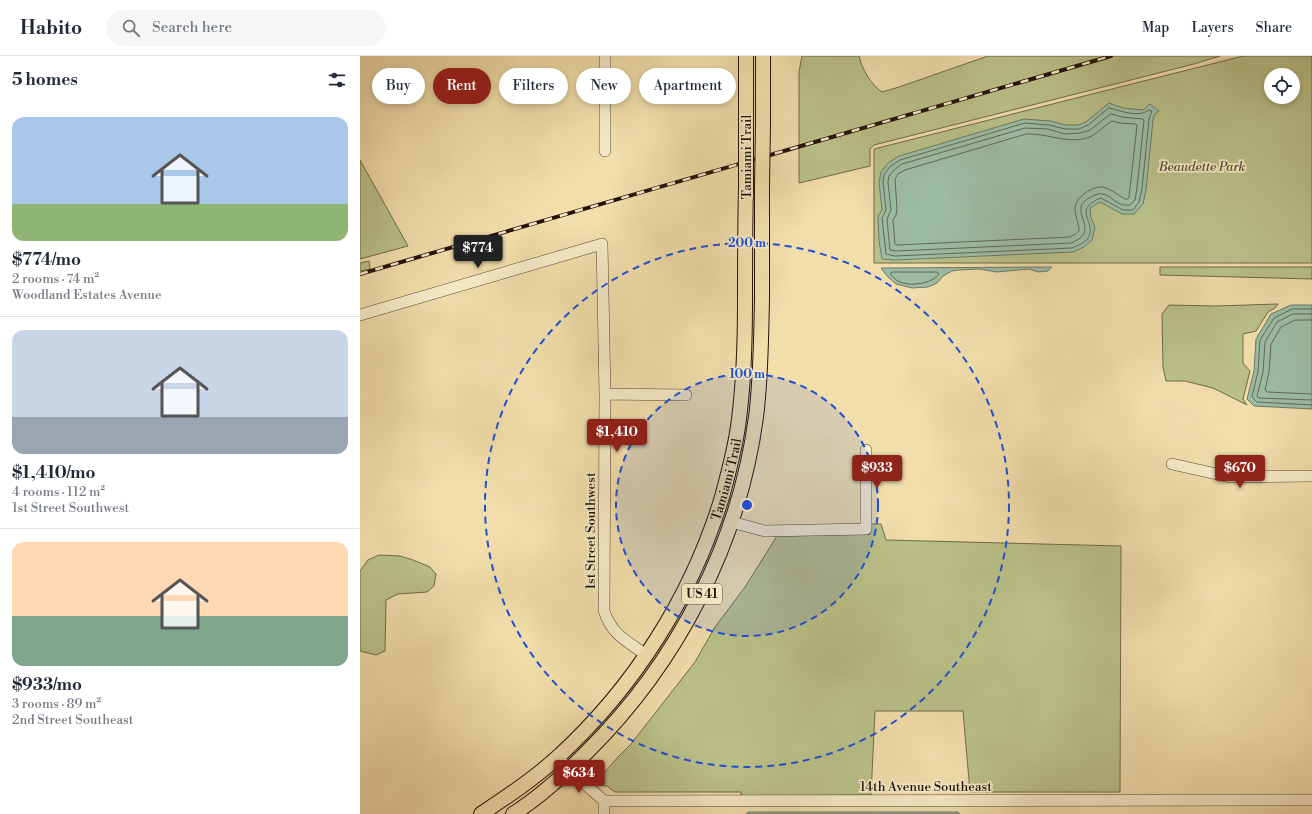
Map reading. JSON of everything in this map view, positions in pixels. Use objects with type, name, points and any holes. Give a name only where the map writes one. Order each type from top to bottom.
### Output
[{"type":"main road","name":"Tamiami Trail","points":[[481,814],[502,800],[558,757],[607,707],[626,683],[660,635],[674,610],[691,578],[715,518],[734,450],[743,381],[746,189],[746,56]]},
{"type":"main road","name":"Tamiami Trail","points":[[513,814],[569,770],[598,742],[644,688],[686,624],[719,556],[731,522],[750,454],[760,381],[763,56]]},
{"type":"street","points":[[605,56],[605,151]]},
{"type":"street","name":"1st Street Southwest","points":[[360,315],[602,244],[606,394],[604,611],[608,622],[616,633],[646,655]]},
{"type":"street","points":[[606,394],[686,395]]},
{"type":"street","points":[[731,522],[765,531],[866,529],[866,450]]},
{"type":"street","points":[[1172,464],[1230,477],[1312,476]]},
{"type":"street","points":[[558,757],[569,770],[604,801],[604,814]]},
{"type":"street","name":"14th Avenue Southeast","points":[[604,801],[1312,800]]},
{"type":"green space","points":[[802,56],[859,56],[862,66],[868,76],[874,85],[882,92],[988,56],[1220,56],[1194,64],[874,145],[870,149],[870,166],[799,183],[799,72]]},
{"type":"green space","name":"Beaudette Park","points":[[1243,56],[1312,56],[1312,263],[874,263],[874,149]]},
{"type":"green space","points":[[360,160],[408,246],[360,259]]},
{"type":"green space","points":[[369,261],[370,269],[360,271],[360,263]]},
{"type":"green space","points":[[1160,267],[1312,267],[1312,279],[1160,275]]},
{"type":"green space","points":[[1278,304],[1275,308],[1268,312],[1256,331],[1243,334],[1243,363],[1250,371],[1243,399],[1247,405],[1213,388],[1185,381],[1166,381],[1163,367],[1162,314],[1169,305],[1216,306]]},
{"type":"green space","points":[[870,524],[881,524],[886,540],[1121,546],[1120,792],[970,792],[963,711],[875,711],[871,795],[741,796],[741,792],[615,792],[607,786],[592,784],[631,744],[695,662],[715,627],[745,587],[777,536],[870,534]]},
{"type":"green space","points":[[379,555],[400,556],[413,560],[430,567],[436,574],[434,586],[427,592],[398,594],[386,600],[385,651],[376,655],[360,651],[360,571],[368,560]]},
{"type":"water","points":[[1109,103],[1123,108],[1143,110],[1150,104],[1159,111],[1155,114],[1153,120],[1146,190],[1143,204],[1134,214],[1122,214],[1100,202],[1090,208],[1091,218],[1095,227],[1092,240],[1084,247],[1073,252],[895,260],[882,259],[879,241],[878,216],[882,210],[879,182],[881,172],[888,163],[899,156],[1024,119],[1050,121],[1066,125],[1078,125],[1086,122]]},
{"type":"water","points":[[1052,267],[1048,271],[1038,272],[1029,269],[997,272],[979,269],[952,271],[943,276],[937,283],[928,287],[912,288],[896,284],[881,268]]},
{"type":"water","points":[[1291,305],[1312,305],[1312,409],[1254,406],[1247,399],[1254,371],[1256,339],[1271,314]]},
{"type":"water","points":[[748,812],[958,812],[960,814],[746,814]]},
{"type":"railway","points":[[360,274],[1111,56]]}]
